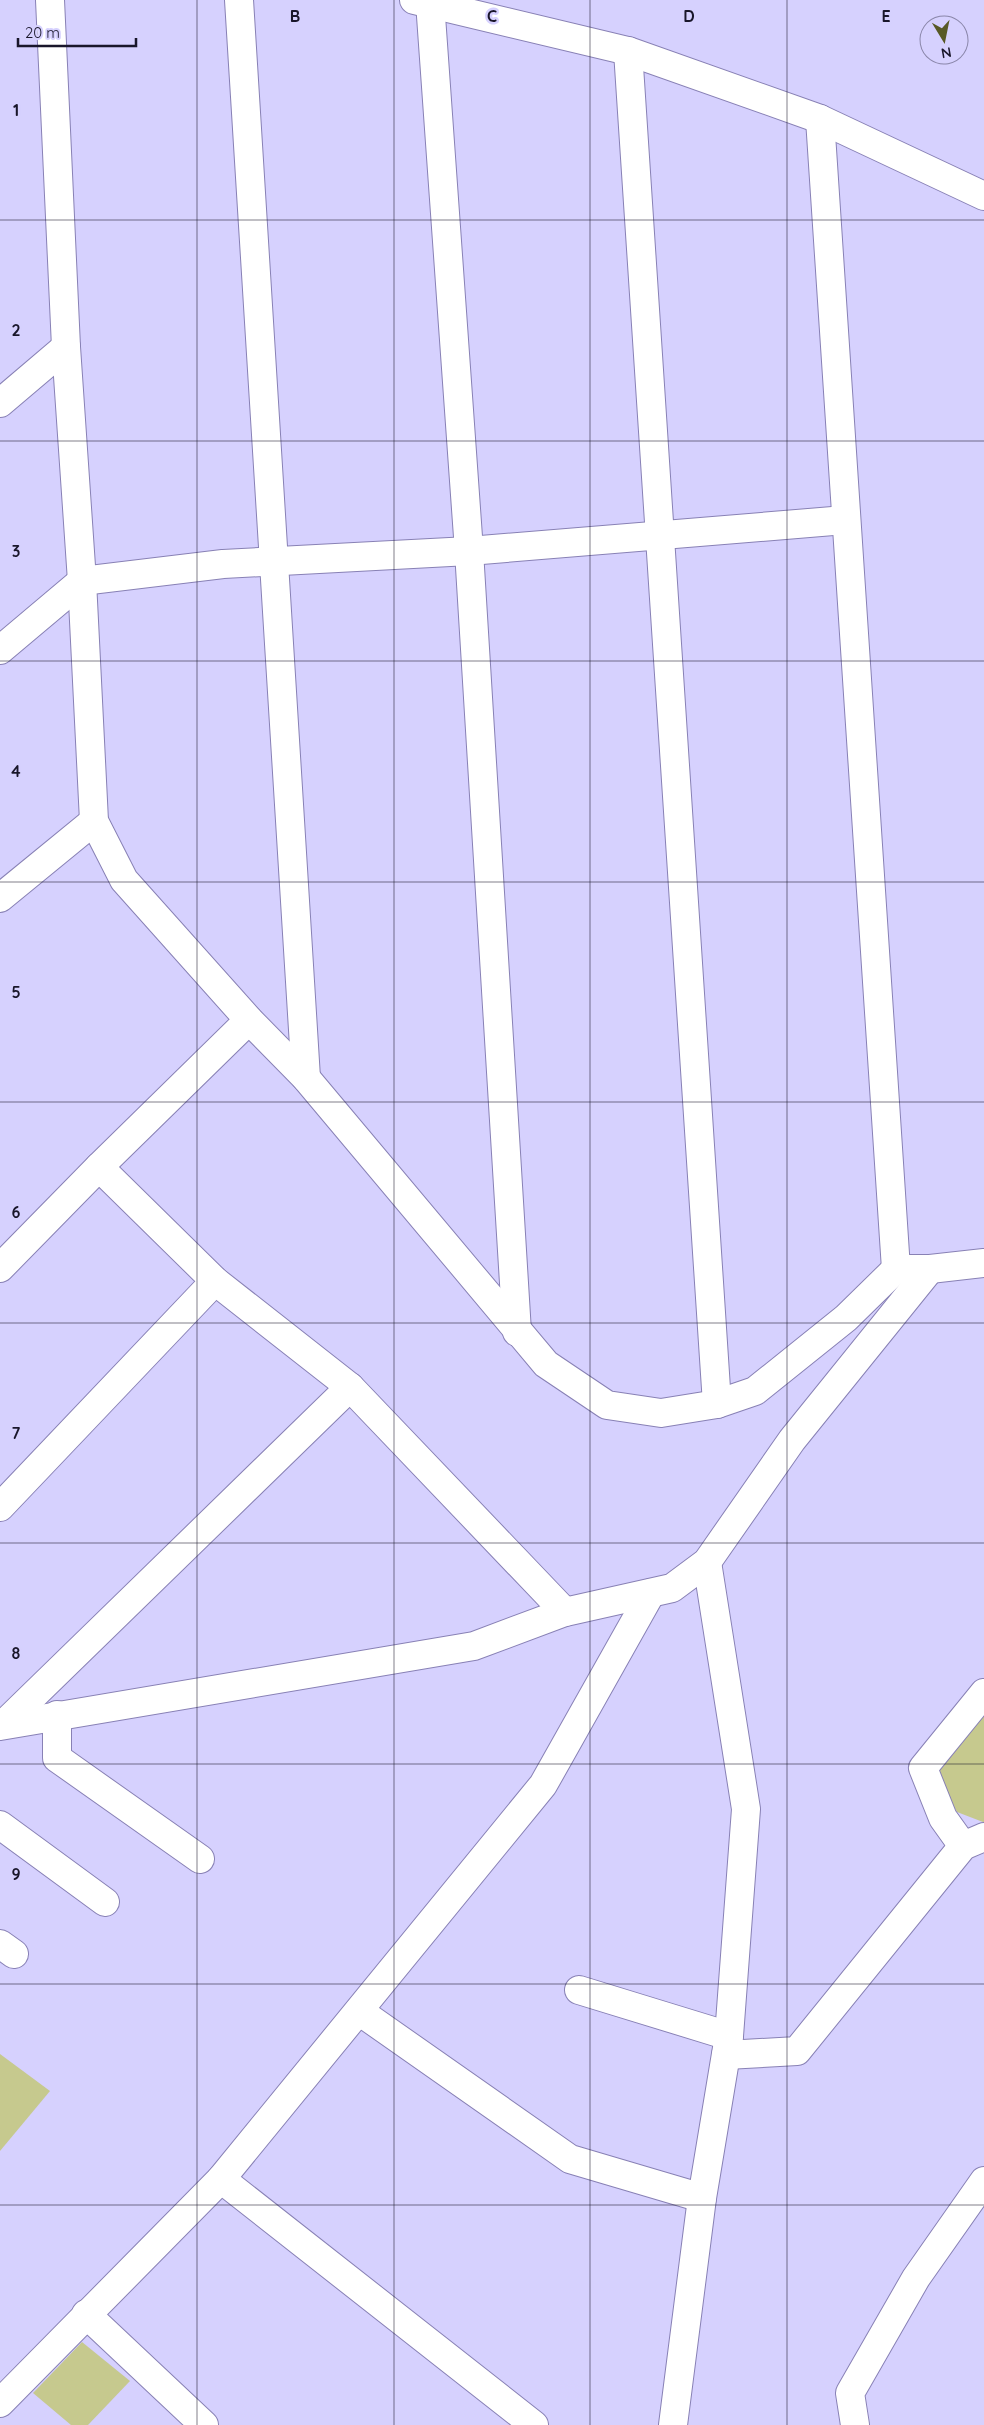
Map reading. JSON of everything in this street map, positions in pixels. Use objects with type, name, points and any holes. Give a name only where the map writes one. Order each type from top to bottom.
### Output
[{"type":"street","points":[[50,0],[66,347],[82,581],[94,821],[124,880],[249,1020],[306,1078],[546,1364],[607,1406],[662,1413],[717,1404],[755,1391],[846,1318],[896,1269],[930,1269],[984,1263]]},
{"type":"street","points":[[239,0],[306,1078]]},
{"type":"street","points":[[518,1332],[469,551],[422,1],[628,50],[820,119],[984,196]]},
{"type":"street","points":[[628,50],[717,1404]]},
{"type":"street","points":[[820,119],[896,1269]]},
{"type":"street","points":[[0,403],[66,347]]},
{"type":"street","points":[[0,650],[82,581],[222,564],[469,551],[845,520]]},
{"type":"street","points":[[0,898],[94,821]]},
{"type":"street","points":[[0,1268],[99,1167],[249,1020]]},
{"type":"street","points":[[99,1167],[215,1281],[350,1387],[565,1612]]},
{"type":"street","points":[[2,1725],[474,1646],[565,1612],[672,1588],[707,1562],[792,1440],[930,1269]]},
{"type":"street","points":[[0,1507],[215,1281]]},
{"type":"street","points":[[2,1725],[350,1387]]},
{"type":"street","points":[[673,2425],[702,2198],[728,2046],[746,1809],[707,1562]]},
{"type":"street","points":[[0,2403],[220,2179],[543,1784],[651,1593]]},
{"type":"street","points":[[580,1990],[728,2046],[798,2051],[973,1842],[944,1818],[923,1768],[984,1693]]},
{"type":"street","points":[[57,1715],[57,1758],[200,1859]]},
{"type":"street","points":[[0,1825],[105,1902]]},
{"type":"street","points":[[359,2011],[570,2159],[702,2198]]},
{"type":"street","points":[[220,2179],[534,2425]]},
{"type":"street","points":[[855,2425],[850,2393],[916,2278],[984,2181]]},
{"type":"street","points":[[86,2314],[204,2425]]},
{"type":"green space","points":[[984,1701],[983,1822],[957,1812],[941,1785],[938,1761]]},
{"type":"green space","points":[[0,2054],[50,2091],[0,2151]]},
{"type":"green space","points":[[82,2342],[130,2381],[88,2425],[71,2425],[33,2393]]}]
